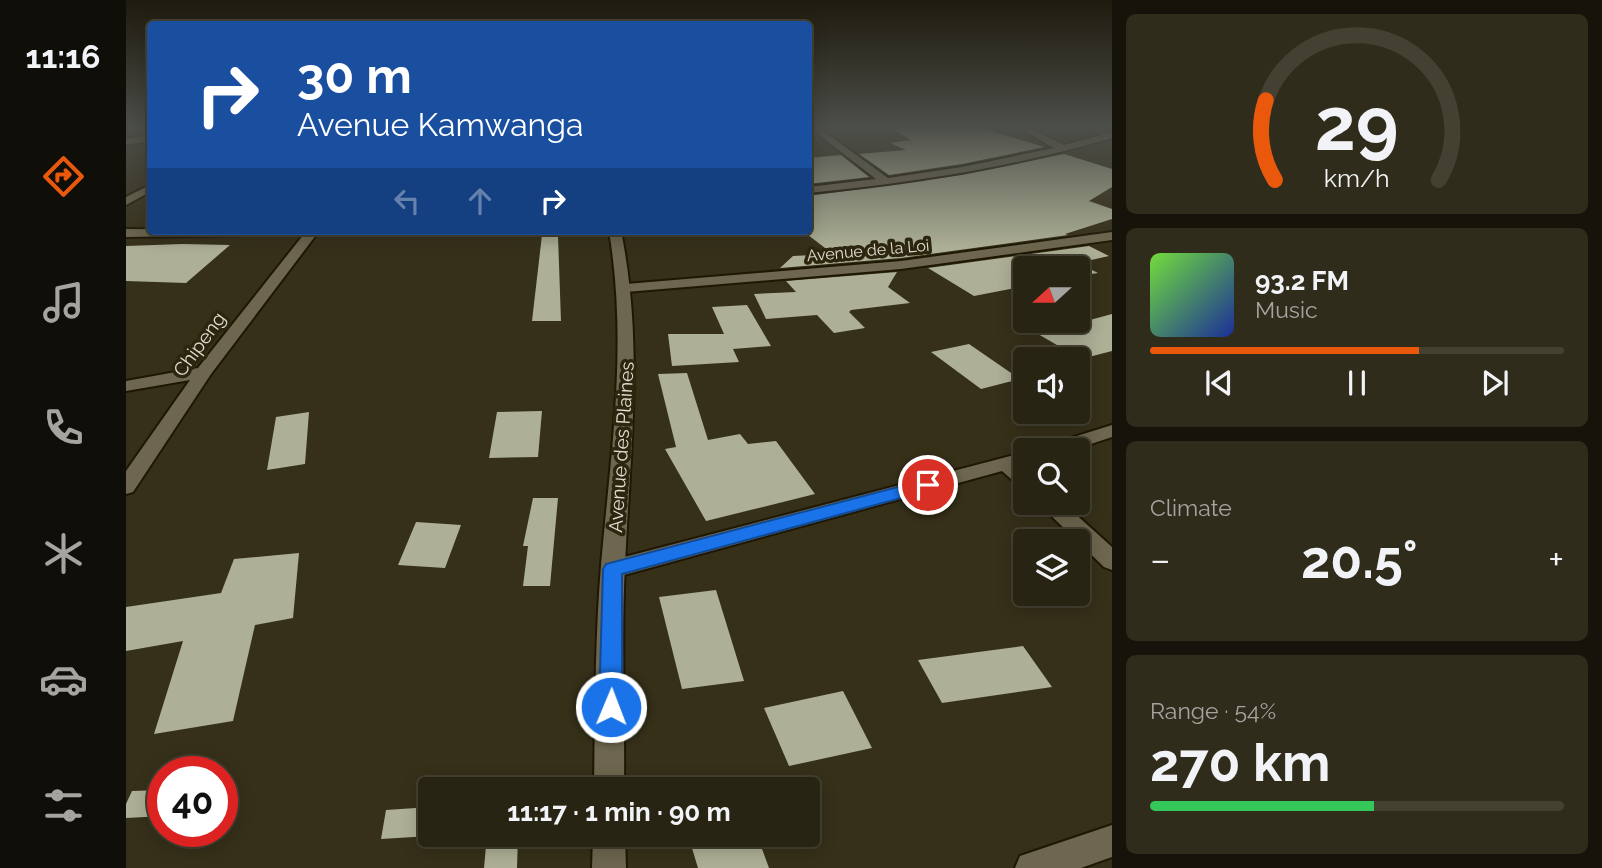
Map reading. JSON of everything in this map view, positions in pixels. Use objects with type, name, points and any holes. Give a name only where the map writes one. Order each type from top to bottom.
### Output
[{"type":"street","points":[[868,169],[886,182]]},
{"type":"street","points":[[812,190],[954,174],[978,169]]},
{"type":"street","points":[[126,202],[147,190]]},
{"type":"street","points":[[126,233],[147,233]]},
{"type":"street","name":"Chipeng","points":[[126,487],[204,372],[310,235]]},
{"type":"street","name":"Avenue des Plaines","points":[[609,777],[612,569],[625,396],[626,288],[616,235]]},
{"type":"street","name":"Avenue de la Loi","points":[[626,288],[901,265],[1112,236]]},
{"type":"street","points":[[126,386],[204,372]]},
{"type":"street","points":[[1090,438],[1112,431]]},
{"type":"street","points":[[612,569],[1013,462]]},
{"type":"street","points":[[1062,515],[1112,561]]},
{"type":"street","points":[[1032,868],[1112,841]]},
{"type":"street","points":[[609,847],[609,868]]},
{"type":"building","points":[[812,169],[858,169],[869,177],[812,184]]},
{"type":"building","points":[[880,169],[932,169],[889,175]]},
{"type":"building","points":[[994,169],[1110,169],[1112,187],[1089,201],[1112,209],[1112,219],[1065,234],[1068,235],[901,258],[780,268],[793,256],[833,254],[808,235],[812,235],[812,195]]},
{"type":"building","points":[[542,235],[558,236],[561,321],[532,321]]},
{"type":"building","points":[[230,245],[186,283],[126,281],[126,246]]},
{"type":"building","points":[[1089,246],[1109,256],[1090,260],[1090,256],[1016,256]]},
{"type":"building","points":[[1013,256],[1013,288],[974,296],[928,268]]},
{"type":"building","points":[[897,272],[888,287],[910,303],[851,310],[849,312],[865,328],[834,333],[817,315],[766,319],[754,294],[796,292],[786,281]]},
{"type":"building","points":[[747,305],[771,346],[733,349],[739,362],[672,366],[668,334],[724,334],[712,307]]},
{"type":"building","points":[[1112,314],[1112,351],[1090,357],[1090,347],[1060,347],[1038,334],[1090,333],[1090,320]]},
{"type":"building","points":[[969,344],[1013,374],[1013,381],[981,389],[931,352]]},
{"type":"building","points":[[687,373],[708,440],[740,434],[748,444],[776,441],[815,494],[706,521],[665,449],[676,447],[658,374]]},
{"type":"building","points":[[542,411],[538,457],[489,458],[497,412]]},
{"type":"building","points":[[309,412],[305,464],[267,470],[276,417]]},
{"type":"building","points":[[533,498],[558,498],[550,586],[523,586],[528,546],[523,546]]},
{"type":"building","points":[[416,522],[461,525],[445,568],[398,565]]},
{"type":"building","points":[[299,553],[293,618],[255,625],[233,721],[154,734],[183,641],[126,651],[126,607],[221,593],[234,559]]},
{"type":"building","points":[[716,590],[744,681],[682,689],[659,597]]},
{"type":"building","points":[[1023,646],[1052,687],[942,703],[918,660]]},
{"type":"building","points":[[843,691],[872,748],[789,766],[764,708]]},
{"type":"building","points":[[132,791],[147,791],[147,817],[126,818],[126,804]]},
{"type":"building","points":[[418,808],[418,837],[381,839],[386,810]]},
{"type":"building","points":[[486,847],[518,847],[517,868],[484,868]]},
{"type":"building","points":[[692,847],[761,847],[769,868],[698,868]]},
{"type":"route","points":[[611,707],[612,569],[928,485]]}]
